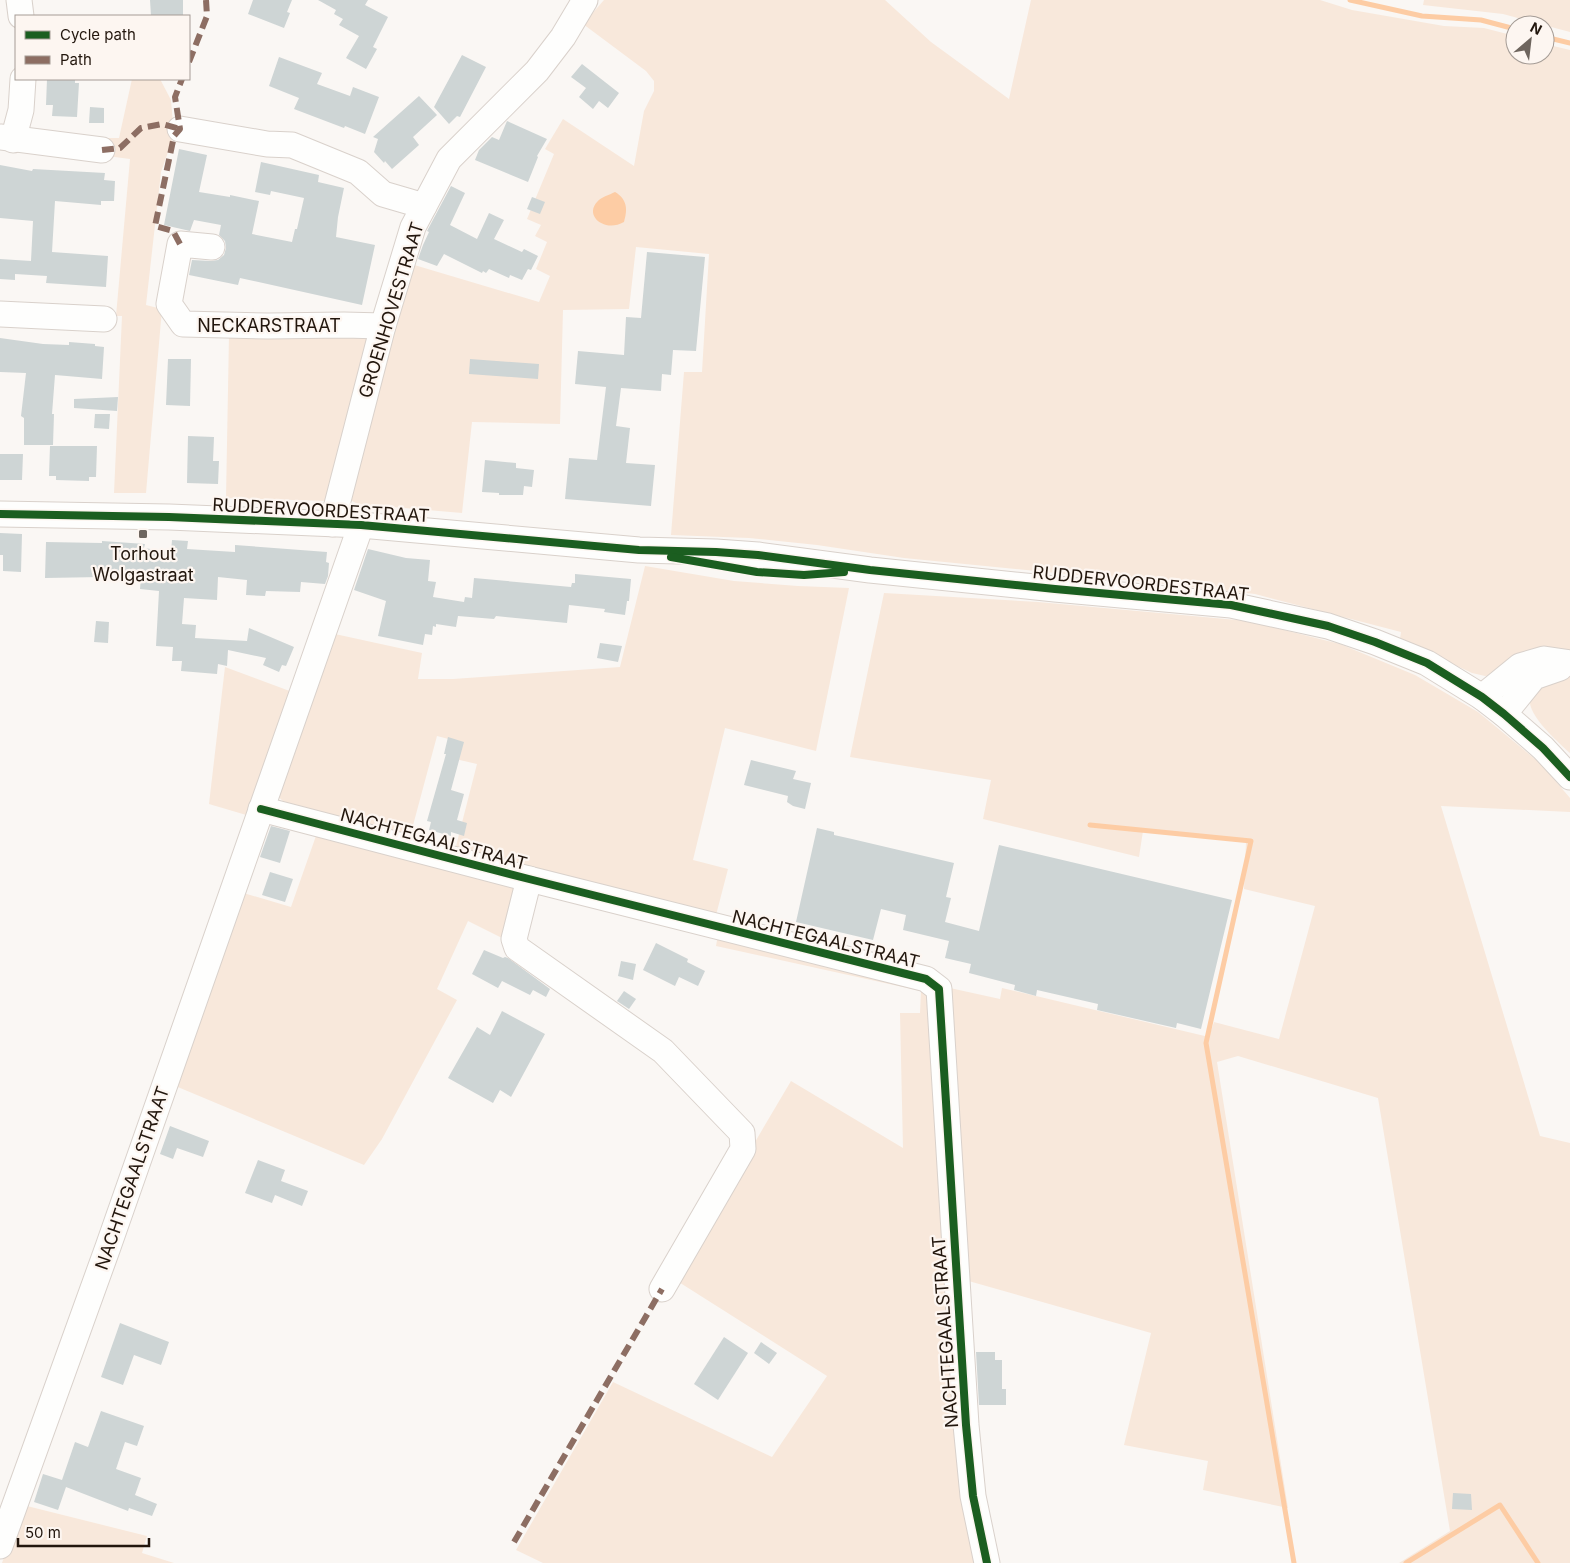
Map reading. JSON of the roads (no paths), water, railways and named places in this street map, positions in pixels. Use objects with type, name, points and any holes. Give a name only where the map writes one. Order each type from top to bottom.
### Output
[{"type":"street","points":[[19,0],[21,15]]},
{"type":"street","name":"GROENHOVESTRAAT","points":[[332,524],[383,326],[413,227],[449,159],[537,71],[563,37],[585,0]]},
{"type":"street","points":[[23,80],[21,110],[6,139],[102,150]]},
{"type":"street","points":[[180,130],[267,144],[292,146],[358,172],[383,194],[424,206]]},
{"type":"street","name":"NECKARSTRAAT","points":[[212,247],[180,244],[169,304],[183,324],[383,326]]},
{"type":"street","points":[[0,314],[104,319]]},
{"type":"street","name":"RUDDERVOORDESTRAAT","points":[[0,514],[169,516],[361,525],[639,550],[757,572],[804,575],[870,570],[1231,605],[1328,626],[1427,663],[1482,697],[1504,714],[1543,748],[1570,777]]},
{"type":"street","name":"NACHTEGAALSTRAAT","points":[[0,1546],[323,638],[361,525]]},
{"type":"street","points":[[1482,697],[1520,666],[1544,659],[1570,664]]},
{"type":"street","points":[[1504,714],[1534,677],[1570,664]]},
{"type":"street","name":"NACHTEGAALSTRAAT","points":[[262,809],[529,879],[926,979],[939,989],[966,1424],[973,1496],[987,1563]]},
{"type":"street","name":"NACHTEGAALSTRAAT","points":[[529,879],[514,939],[517,948],[663,1051],[742,1132],[743,1149],[662,1289]]},
{"type":"waterway","points":[[1350,0],[1422,16],[1481,20],[1505,26]]},
{"type":"waterway","points":[[1555,39],[1570,43]]},
{"type":"waterway","points":[[1090,825],[1251,841],[1206,1043],[1294,1563]]},
{"type":"waterway","points":[[1406,1563],[1500,1505],[1538,1563]]},
{"type":"place","name":"Torhout Wolgastraat","points":[[143,534]]}]
